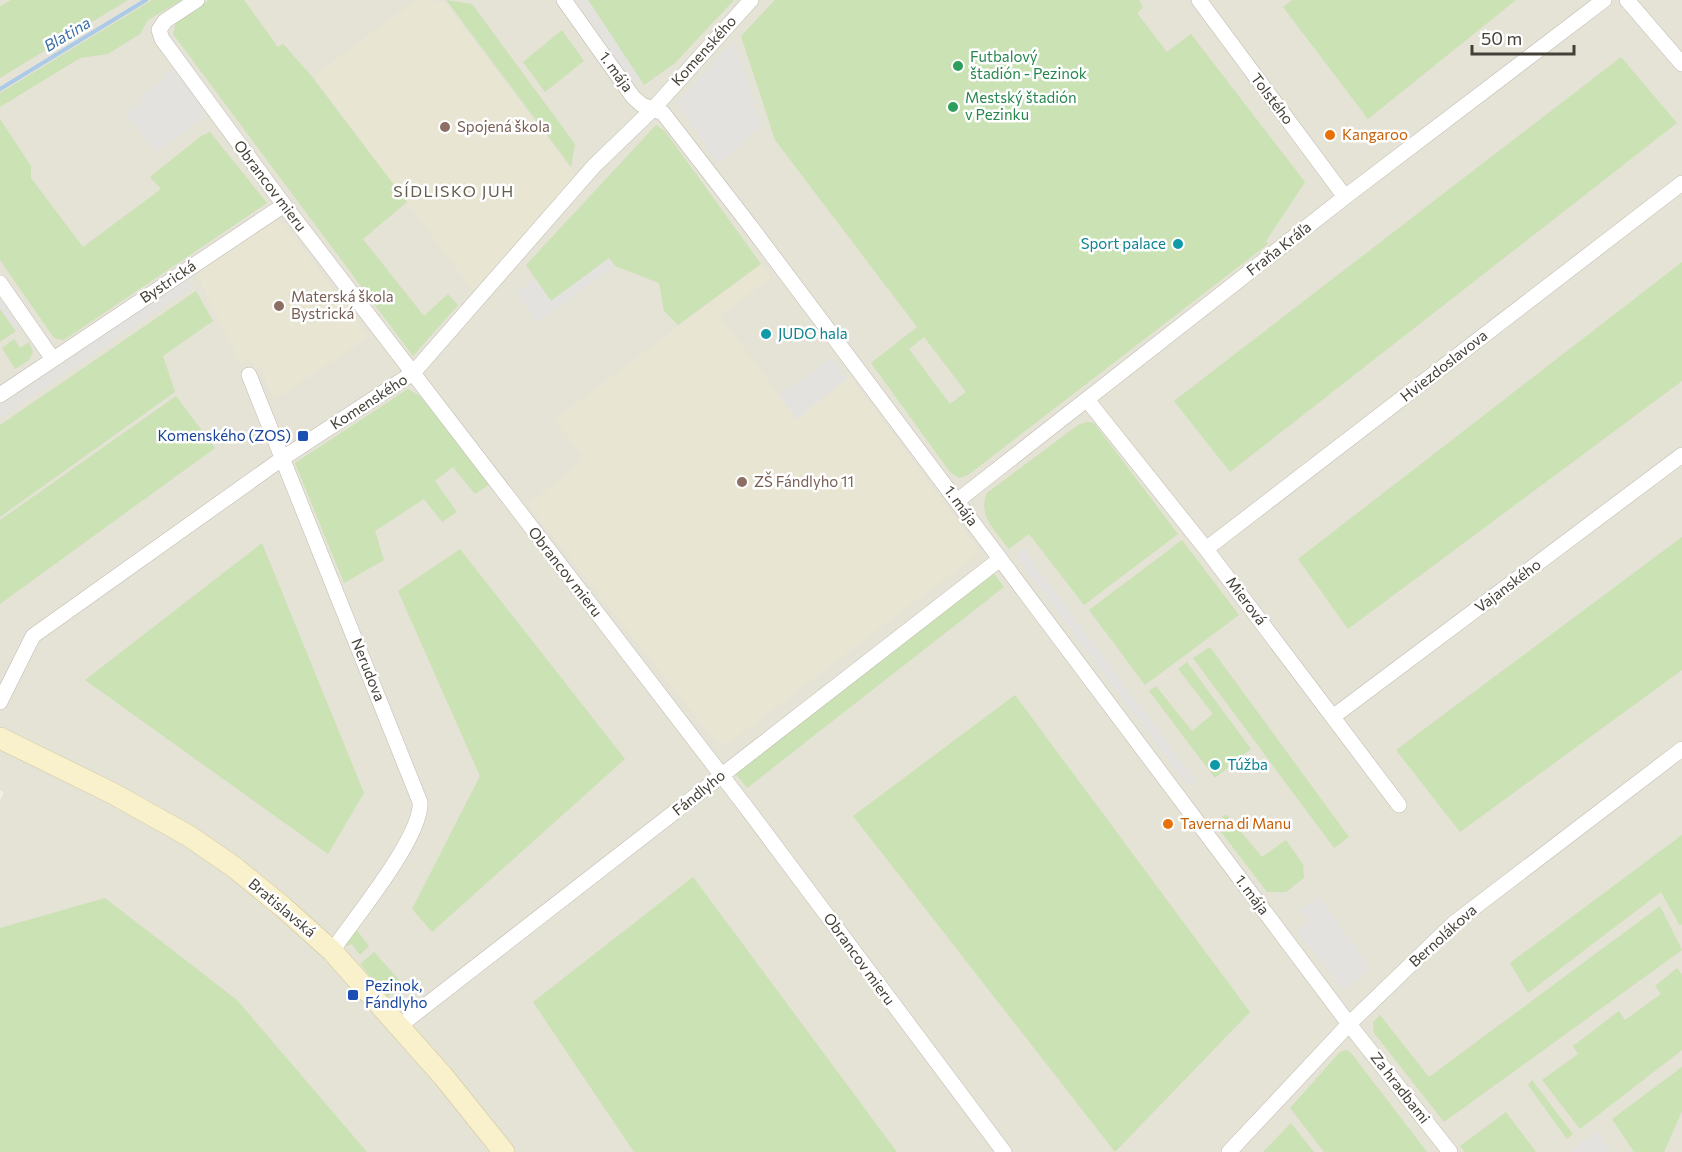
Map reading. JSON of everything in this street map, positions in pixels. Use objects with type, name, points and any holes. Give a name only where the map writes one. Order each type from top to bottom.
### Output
[{"type":"main road","name":"Bratislavská","points":[[2,745],[111,793],[189,836],[234,867],[332,951],[443,1076],[504,1152]]},
{"type":"street","name":"Obrancov mieru","points":[[197,0],[165,21],[159,30],[162,39],[284,205],[721,774],[1004,1152]]},
{"type":"street","name":"1. mája","points":[[564,0],[633,97],[642,105],[663,113],[710,174],[1349,1023]]},
{"type":"street","name":"Komenského","points":[[0,702],[33,636],[283,458],[413,373],[594,165],[653,109],[751,0]]},
{"type":"street","name":"Tolstého","points":[[1199,0],[1345,197]]},
{"type":"street","name":"Fraňa Kráľa","points":[[957,501],[1088,401],[1345,197],[1604,0]]},
{"type":"street","points":[[1627,0],[1682,64]]},
{"type":"street","name":"Hviezdoslavova","points":[[1206,549],[1682,183]]},
{"type":"street","name":"Bystrická","points":[[0,395],[52,358],[284,205]]},
{"type":"street","points":[[0,283],[52,358]]},
{"type":"street","name":"Nerudova","points":[[249,375],[420,802],[419,817],[409,840],[332,951]]},
{"type":"street","name":"Mierová","points":[[1088,401],[1206,549],[1399,805]]},
{"type":"street","name":"Vajanského","points":[[1334,716],[1682,455]]},
{"type":"street","name":"Fándlyho","points":[[398,1027],[1000,559]]},
{"type":"street","name":"Bernolákova","points":[[1229,1152],[1349,1023],[1454,923],[1682,749]]},
{"type":"street","name":"Za hradbami","points":[[1349,1023],[1450,1152]]},
{"type":"shaded area","points":[[0,0],[1682,0],[1682,1152],[0,1152],[0,800],[4,793],[0,790]]},
{"type":"shaded area","name":"Spojená škola","points":[[416,0],[444,2],[577,177],[473,291],[313,76]]},
{"type":"shaded area","points":[[576,0],[588,0],[640,79],[633,85]]},
{"type":"shaded area","points":[[734,40],[762,125],[719,164],[677,103]]},
{"type":"shaded area","points":[[173,68],[207,115],[156,153],[125,114],[144,101],[140,96],[166,78],[164,75]]},
{"type":"shaded area","name":"Materská škola Bystrická","points":[[275,221],[285,225],[369,337],[274,400],[261,368],[255,369],[251,360],[240,363],[197,274]]},
{"type":"shaded area","points":[[609,258],[615,266],[538,323],[516,293],[534,279],[551,301]]},
{"type":"shaded area","name":"ZŠ Fándlyho 11","points":[[761,264],[771,278],[720,316],[779,395],[797,418],[850,376],[980,552],[728,744],[716,742],[528,505],[584,459],[555,419]]},
{"type":"shaded area","points":[[187,279],[192,287],[0,418],[0,406]]},
{"type":"shaded area","points":[[0,291],[24,326],[16,331],[0,309]]},
{"type":"shaded area","points":[[831,358],[847,379],[797,419],[779,395]]},
{"type":"shaded area","points":[[1023,549],[1196,781],[1189,787],[1015,555]]},
{"type":"shaded area","points":[[1318,896],[1370,968],[1344,991],[1297,931],[1309,921],[1300,910]]},
{"type":"shaded area","points":[[1598,1131],[1612,1152],[1570,1152]]},
{"type":"green space","points":[[11,0],[128,0],[0,78],[0,6]]},
{"type":"green space","points":[[152,0],[182,0],[148,20],[140,34],[108,54],[80,58],[0,107],[0,93]]},
{"type":"green space","points":[[209,0],[244,0],[278,47],[283,44],[309,73],[407,202],[363,239],[424,316],[448,294],[458,305],[413,356],[173,34],[176,22]]},
{"type":"green space","points":[[446,0],[472,4],[575,144],[571,167]]},
{"type":"green space","points":[[588,0],[734,0],[674,64],[644,85]]},
{"type":"green space","points":[[775,0],[1139,0],[1143,7],[1137,13],[1167,52],[1191,34],[1305,182],[1266,241],[1268,244],[968,475],[959,478],[950,472],[871,363],[917,327],[775,140],[741,36]],"holes":[[[924,337],[966,392],[950,404],[909,349]]]},
{"type":"green space","points":[[1292,0],[1516,0],[1368,119],[1283,7]]},
{"type":"green space","points":[[562,30],[584,61],[545,92],[523,62]]},
{"type":"green space","points":[[1621,57],[1677,123],[1230,472],[1174,401]]},
{"type":"green space","points":[[0,119],[31,166],[31,178],[83,247],[161,189],[150,177],[201,136],[210,132],[267,203],[64,340],[54,338],[0,260]]},
{"type":"green space","points":[[656,125],[665,131],[761,264],[678,325],[664,311],[659,283],[615,266],[609,259],[551,301],[526,265]]},
{"type":"green space","points":[[1682,262],[1682,381],[1348,629],[1298,559]]},
{"type":"green space","points":[[196,291],[213,321],[163,356],[175,392],[0,517],[0,425]]},
{"type":"green space","points":[[0,309],[16,331],[0,342]]},
{"type":"green space","points":[[14,339],[20,348],[29,342],[33,352],[29,360],[15,369],[2,348]]},
{"type":"green space","points":[[408,389],[420,396],[490,484],[475,494],[453,467],[435,481],[457,512],[442,522],[424,499],[375,531],[384,560],[344,583],[295,463]]},
{"type":"green space","points":[[176,396],[215,448],[0,604],[0,520]]},
{"type":"green space","points":[[1087,422],[1094,423],[1178,534],[1084,605],[1029,534],[1009,549],[989,523],[984,509],[987,493],[1078,425]]},
{"type":"green space","points":[[1682,537],[1682,670],[1460,832],[1396,750]]},
{"type":"green space","points":[[1182,540],[1239,615],[1145,685],[1089,610]]},
{"type":"green space","points":[[262,543],[364,793],[328,854],[85,680]]},
{"type":"green space","points":[[460,549],[625,759],[432,932],[412,909],[480,776],[398,591]]},
{"type":"green space","points":[[993,572],[1004,587],[747,788],[734,772]]},
{"type":"green space","points":[[1210,647],[1349,837],[1334,848],[1193,658]]},
{"type":"green space","points":[[1187,662],[1251,749],[1215,778],[1149,691],[1156,686],[1192,731],[1213,714],[1178,669]]},
{"type":"green space","points":[[1015,695],[1250,1012],[1115,1152],[853,816]]},
{"type":"green space","points":[[1226,814],[1262,857],[1286,840],[1303,864],[1304,878],[1286,892],[1267,892],[1215,824]]},
{"type":"green space","points":[[1682,835],[1682,924],[1680,926],[1661,892],[1528,993],[1510,963]]},
{"type":"green space","points":[[693,877],[897,1152],[634,1152],[533,1002]]},
{"type":"green space","points":[[105,898],[237,1000],[367,1152],[0,1152],[0,928]]},
{"type":"green space","points":[[1660,906],[1682,950],[1444,1122],[1374,1033],[1373,1022],[1380,1015],[1429,1077]]},
{"type":"green space","points":[[355,928],[369,946],[360,955],[352,944],[347,946],[346,944]]},
{"type":"green space","points":[[374,952],[402,983],[388,997],[360,964]]},
{"type":"green space","points":[[1677,968],[1682,974],[1682,1050],[1580,1129],[1542,1080],[1578,1054],[1573,1046],[1619,1011],[1625,1020],[1661,994],[1655,986]]},
{"type":"green space","points":[[1346,1050],[1352,1054],[1427,1152],[1324,1152],[1290,1108],[1340,1052]]},
{"type":"green space","points":[[1682,1067],[1682,1111],[1664,1152],[1634,1152],[1612,1119]]},
{"type":"green space","points":[[1532,1080],[1573,1134],[1567,1139],[1528,1085]]},
{"type":"green space","points":[[1506,1112],[1536,1152],[1465,1152],[1460,1146]]},
{"type":"green space","points":[[1291,1123],[1314,1152],[1263,1152]]},
{"type":"waterway","name":"Blatina","points":[[0,89],[146,0]]},
{"type":"place","name":"Futbalový štadión - Pezinok","points":[[958,66]]},
{"type":"place","name":"Mestský štadión v Pezinku","points":[[953,107]]},
{"type":"place","name":"Spojená škola","points":[[445,127]]},
{"type":"place","name":"Kangaroo","points":[[1330,135]]},
{"type":"place","name":"Sport palace","points":[[1178,244]]},
{"type":"place","name":"Materská škola Bystrická","points":[[279,306]]},
{"type":"place","name":"JUDO hala","points":[[766,334]]},
{"type":"place","name":"Komenského (ZOS)","points":[[303,436]]},
{"type":"place","name":"ZŠ Fándlyho 11","points":[[742,482]]},
{"type":"place","name":"Túžba","points":[[1215,765]]},
{"type":"place","name":"Taverna di Manu","points":[[1168,824]]},
{"type":"place","name":"Pezinok, Fándlyho","points":[[353,995]]},
{"type":"district","name":"SÍDLISKO JUH","points":[[454,191]]}]
